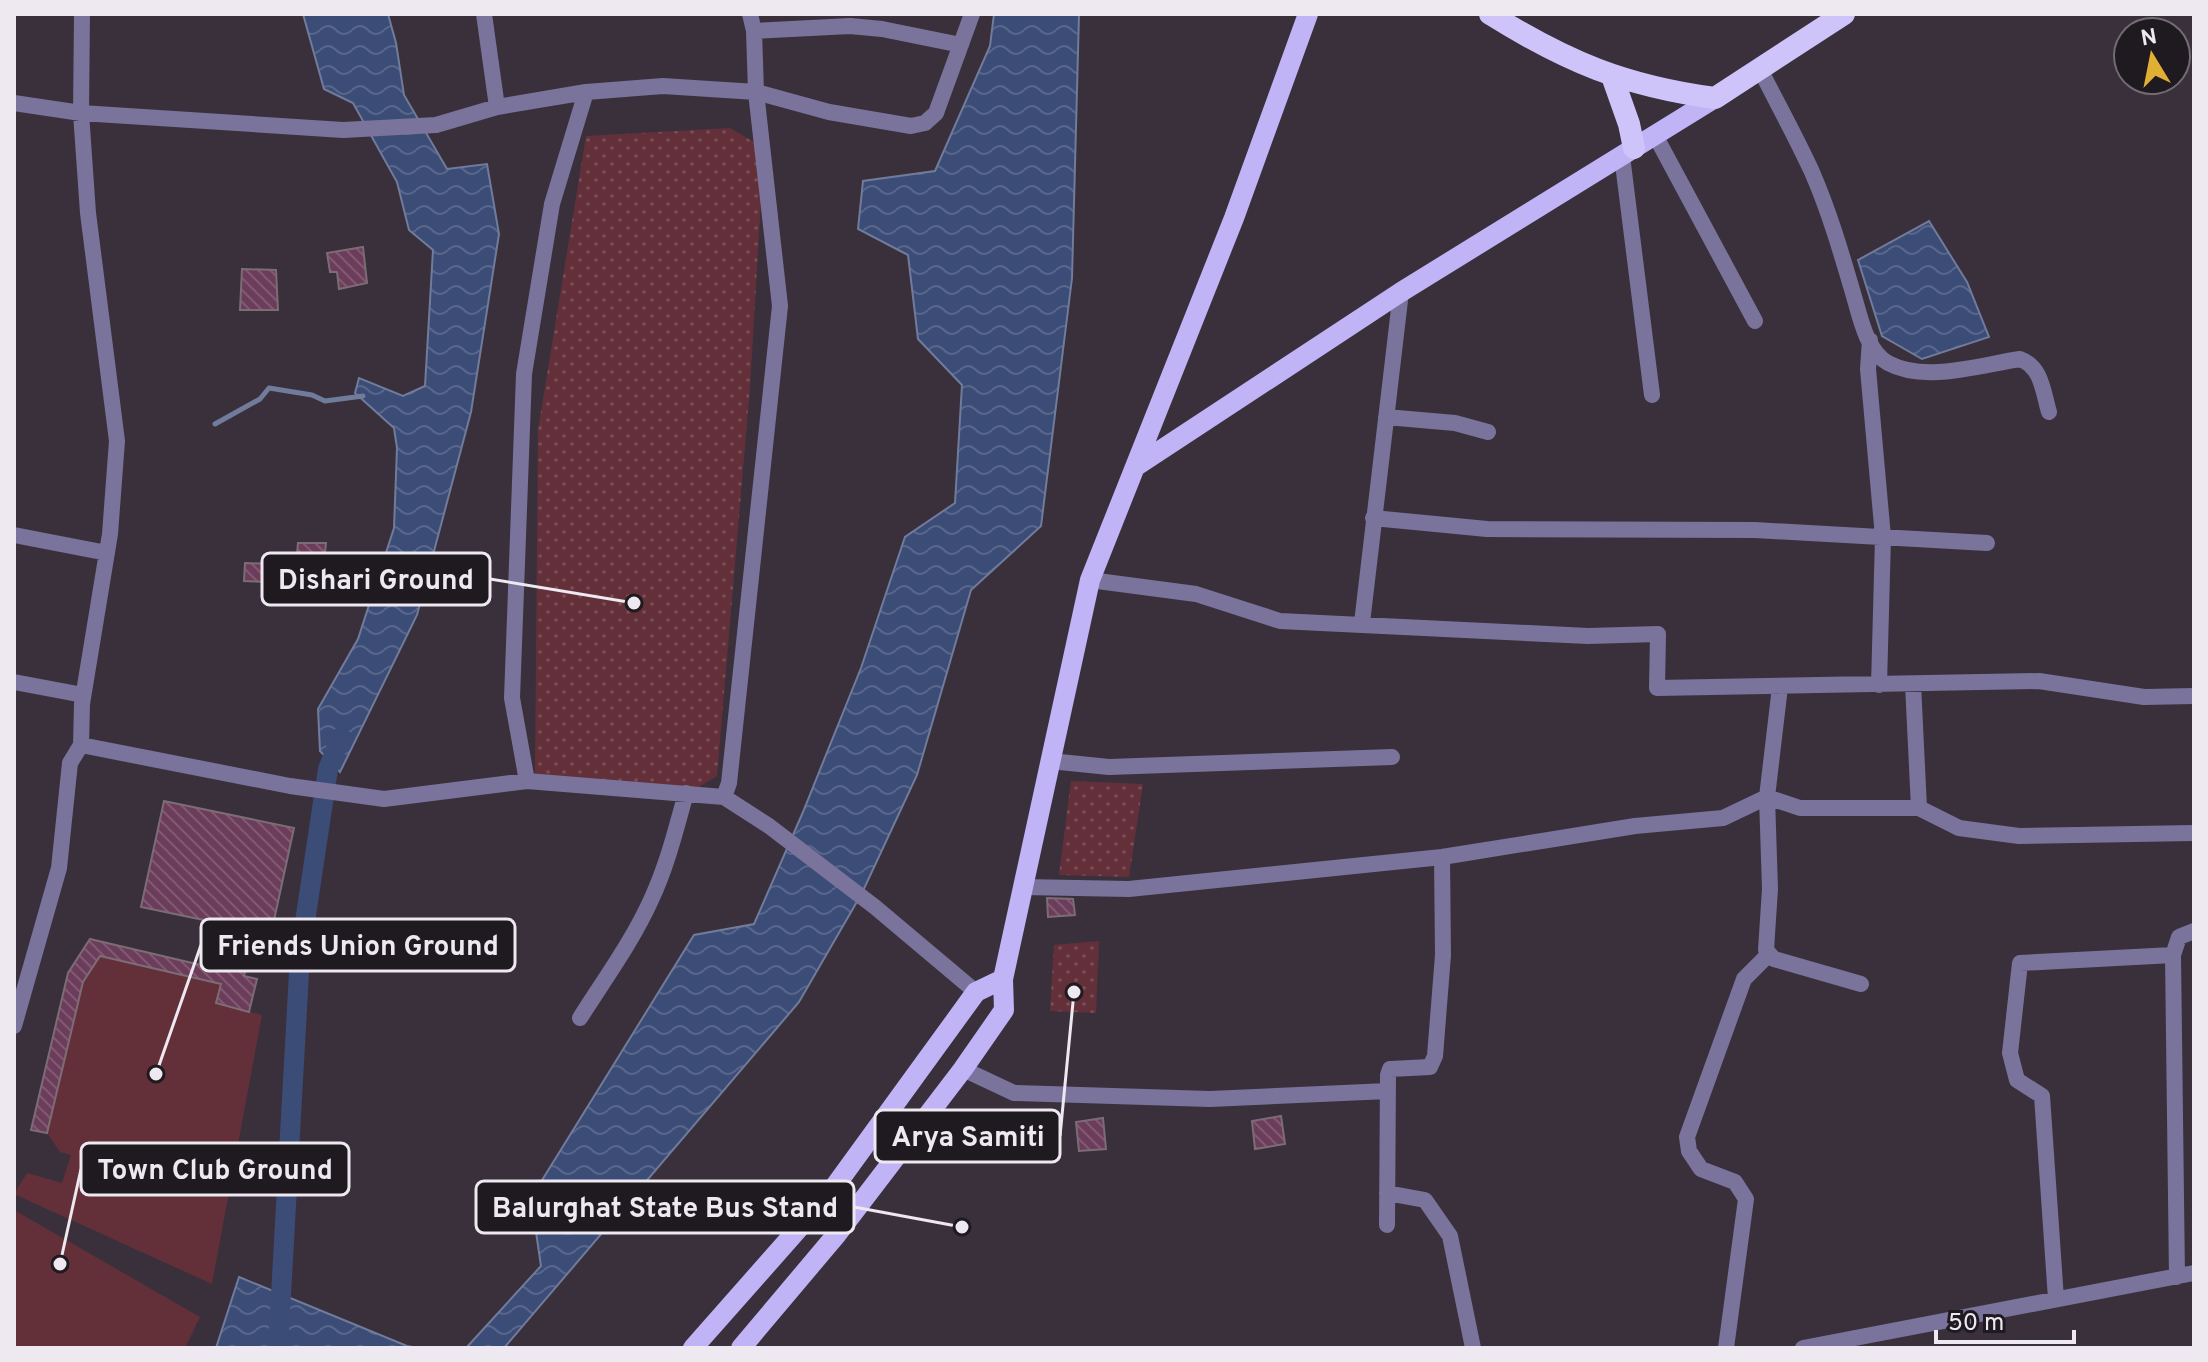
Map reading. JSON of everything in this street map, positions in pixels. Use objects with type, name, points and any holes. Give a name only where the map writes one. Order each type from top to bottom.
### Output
[{"type":"highway","points":[[1490,14],[1536,43],[1612,76],[1663,91],[1715,98],[1842,15]]},
{"type":"highway","points":[[1612,76],[1629,124],[1628,152]]},
{"type":"main road","points":[[741,1348],[837,1234],[1004,1010],[1003,979],[1090,580],[1234,218],[1308,14]]},
{"type":"main road","points":[[1135,467],[1401,292],[1715,98]]},
{"type":"main road","points":[[693,1348],[830,1193],[976,992],[1003,979]]},
{"type":"street","points":[[14,1026],[59,868],[70,763],[81,745],[83,695],[107,553],[117,441],[88,213],[81,113],[82,14]]},
{"type":"street","points":[[484,14],[497,107]]},
{"type":"street","points":[[14,103],[81,113],[343,130],[436,125],[497,107],[586,92],[663,86],[756,92],[829,112],[911,126],[925,123],[936,113],[972,14]]},
{"type":"street","points":[[724,797],[729,783],[780,306],[756,92],[752,22],[882,29],[961,45]]},
{"type":"street","points":[[1760,69],[1812,173],[1836,233],[1874,351],[1896,367],[1950,372],[2020,359],[2037,371],[2049,412]]},
{"type":"street","points":[[527,781],[512,698],[524,374],[552,204],[586,92]]},
{"type":"street","points":[[1655,135],[1755,321]]},
{"type":"street","points":[[1628,152],[1652,395]]},
{"type":"street","points":[[1362,623],[1401,292]]},
{"type":"street","points":[[1870,340],[1868,369],[1883,537],[1879,685]]},
{"type":"street","points":[[1386,417],[1455,423],[1488,432]]},
{"type":"street","points":[[1373,518],[1487,529],[1755,530],[1987,543]]},
{"type":"street","points":[[14,535],[107,553]]},
{"type":"street","points":[[1090,580],[1196,594],[1280,621],[1588,636],[1658,634],[1657,688],[2039,681],[2144,697],[2194,696]]},
{"type":"street","points":[[14,682],[83,695]]},
{"type":"street","points":[[1913,684],[1919,808]]},
{"type":"street","points":[[1768,955],[1765,942],[1770,889],[1767,797],[1780,687]]},
{"type":"street","points":[[81,745],[290,786],[384,799],[527,781],[724,797],[769,826],[875,907],[976,992]]},
{"type":"street","points":[[1050,761],[1109,767],[1392,757]]},
{"type":"street","points":[[580,1018],[653,897],[686,793]]},
{"type":"street","points":[[1023,887],[1129,889],[1442,857],[1635,826],[1723,818],[1767,797],[1800,808],[1919,808],[1959,828],[2019,836],[2194,833]]},
{"type":"street","points":[[1387,1225],[1390,1069],[1422,1068],[1433,1064],[1443,955],[1442,857]]},
{"type":"street","points":[[1803,1348],[2186,1275],[2173,955],[2179,937],[2194,931]]},
{"type":"street","points":[[1768,955],[1861,984]]},
{"type":"street","points":[[1726,1348],[1746,1199],[1735,1182],[1701,1169],[1689,1151],[1687,1137],[1744,979],[1768,955]]},
{"type":"street","points":[[2056,1299],[2042,1096],[2017,1080],[2010,1053],[2020,963],[2173,955]]},
{"type":"street","points":[[963,1069],[1014,1093],[1210,1099],[1388,1091]]},
{"type":"street","points":[[1387,1193],[1425,1200],[1450,1236],[1473,1348]]},
{"type":"shaded area","points":[[730,128],[764,148],[750,387],[717,776],[692,791],[535,779],[538,430],[586,136]]},
{"type":"shaded area","points":[[1071,781],[1143,784],[1129,877],[1059,875]]},
{"type":"shaded area","points":[[1099,941],[1096,1013],[1050,1011],[1054,945]]},
{"type":"shaded area","points":[[100,956],[221,984],[217,1003],[262,1015],[212,1284],[14,1194],[27,1173],[62,1183],[71,1155],[60,1152],[47,1133],[83,982]]},
{"type":"shaded area","points":[[14,1210],[200,1317],[185,1348],[14,1348]]},
{"type":"water","points":[[303,14],[388,14],[404,95],[447,169],[487,164],[499,234],[471,412],[417,615],[340,772],[320,751],[318,709],[358,639],[394,528],[397,448],[394,428],[355,393],[359,378],[403,396],[425,386],[433,250],[409,230],[397,182],[353,103],[324,89]]},
{"type":"water","points":[[994,14],[1079,14],[1072,278],[1041,526],[971,590],[917,775],[862,893],[799,1002],[504,1348],[466,1348],[541,1266],[531,1198],[694,935],[754,924],[861,668],[905,537],[955,503],[962,385],[918,339],[908,255],[858,229],[863,181],[935,171],[990,46]]},
{"type":"water","points":[[1929,221],[1967,282],[1989,337],[1922,359],[1882,336],[1858,260]]},
{"type":"water","points":[[239,1277],[407,1346],[418,1348],[216,1348]]},
{"type":"building","points":[[363,247],[367,283],[339,289],[337,272],[330,272],[327,253]]},
{"type":"building","points":[[242,269],[276,270],[278,310],[240,310]]},
{"type":"building","points":[[298,543],[326,543],[322,578],[295,577]]},
{"type":"building","points":[[245,563],[272,564],[270,582],[244,581]]},
{"type":"building","points":[[164,801],[294,828],[271,934],[141,907]]},
{"type":"building","points":[[1047,898],[1073,899],[1075,915],[1048,917]]},
{"type":"building","points":[[90,939],[218,969],[220,960],[246,966],[244,976],[257,979],[249,1012],[216,1003],[221,984],[100,956],[83,982],[47,1133],[31,1130],[68,973]]},
{"type":"building","points":[[1281,1116],[1285,1144],[1255,1149],[1252,1121]]},
{"type":"building","points":[[1103,1118],[1106,1149],[1079,1151],[1076,1122]]},
{"type":"waterway","points":[[215,424],[260,399],[269,388],[312,395],[325,401],[363,396]]},
{"type":"waterway","points":[[278,1348],[300,955],[328,769],[341,737]]},
{"type":"place","name":"Dishari Ground","points":[[634,603]]},
{"type":"place","name":"Arya Samiti","points":[[1074,992]]},
{"type":"place","name":"Friends Union Ground","points":[[156,1074]]},
{"type":"place","name":"Balurghat State Bus Stand","points":[[962,1227]]},
{"type":"place","name":"Town Club Ground","points":[[60,1264]]}]
